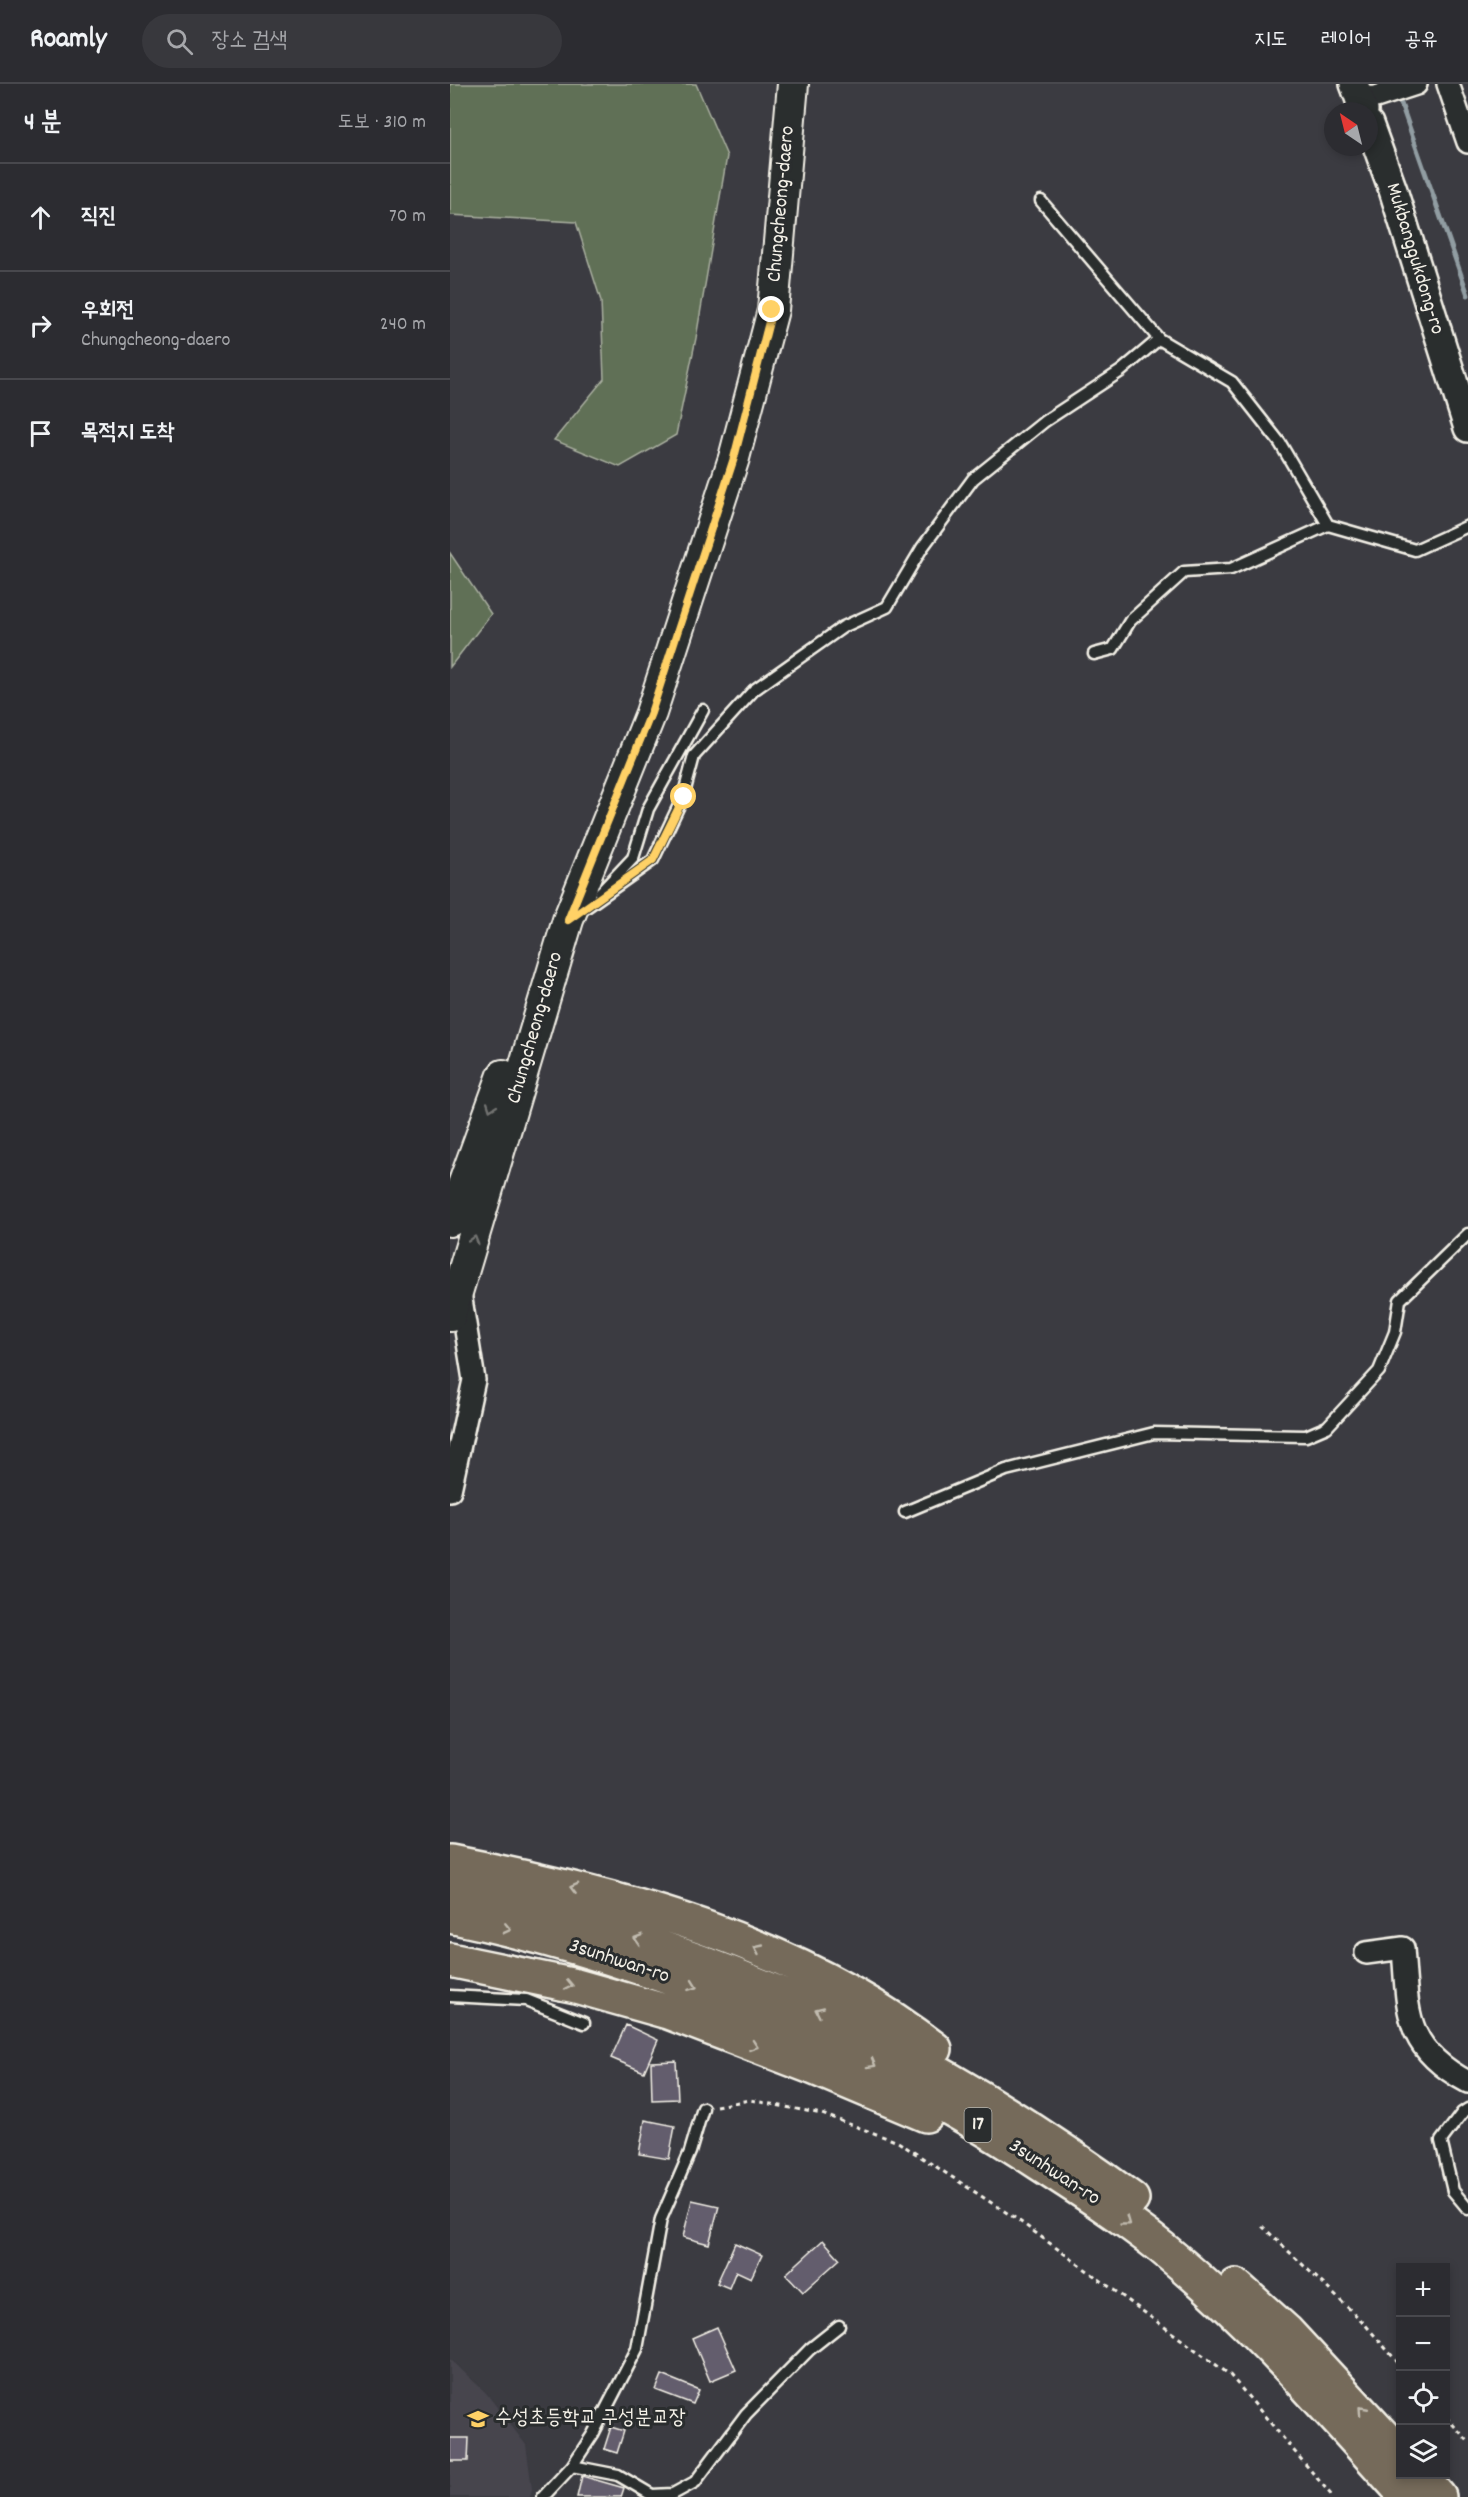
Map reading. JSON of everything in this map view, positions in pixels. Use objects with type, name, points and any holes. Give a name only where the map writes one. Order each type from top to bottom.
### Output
[{"type":"highway","points":[[450,1862],[623,1900],[737,1940],[816,1976],[869,2005],[931,2046],[1069,2154]]},
{"type":"highway","name":"3sunhwan-ro","points":[[450,1892],[557,1915],[723,1968],[824,2013],[902,2052],[993,2104],[1069,2154],[1161,2220],[1221,2271],[1286,2331],[1396,2449]]},
{"type":"highway","name":"3sunhwan-ro","points":[[450,1916],[616,1959],[697,1987],[859,2057],[930,2096],[1093,2198],[1162,2248],[1227,2307],[1296,2376],[1407,2497]]},
{"type":"highway","points":[[450,1960],[576,1986],[668,2012],[900,2104],[993,2146],[1093,2198]]},
{"type":"highway","points":[[1423,2479],[1439,2497]]},
{"type":"main road","name":"Chungcheong-daero","points":[[450,1221],[560,921],[716,449],[753,307],[774,84]]},
{"type":"main road","name":"Chungcheong-daero","points":[[455,1303],[577,914],[651,713],[734,458],[772,310],[793,84]]},
{"type":"street","points":[[1363,97],[1416,84]]},
{"type":"street","points":[[1448,84],[1468,142]]},
{"type":"street","name":"Mukbanggukdong-ro","points":[[1378,149],[1468,428]]},
{"type":"street","points":[[450,1490],[474,1380],[455,1303]]},
{"type":"street","points":[[1366,1953],[1402,1948],[1409,2018],[1424,2050],[1451,2073],[1468,2082]]},
{"type":"lane","points":[[1041,201],[1159,339],[1232,382],[1280,443],[1328,525]]},
{"type":"lane","points":[[577,914],[653,860],[684,797],[693,756],[754,690],[843,627],[887,607],[922,548],[973,479],[1045,421],[1121,371],[1159,339]]},
{"type":"lane","points":[[1094,654],[1113,649],[1130,621],[1184,572],[1231,569],[1328,525],[1415,550],[1468,526]]},
{"type":"lane","points":[[577,914],[633,858],[648,809],[703,710]]},
{"type":"lane","points":[[905,1512],[1006,1470],[1154,1433],[1306,1436],[1327,1427],[1379,1371],[1395,1332],[1400,1300],[1468,1234]]},
{"type":"lane","points":[[450,1996],[526,2000],[584,2023]]},
{"type":"lane","points":[[543,2497],[572,2466],[593,2434],[638,2349],[647,2288],[661,2220],[690,2152],[703,2108]]},
{"type":"lane","points":[[1468,2109],[1462,2113],[1441,2141],[1453,2191],[1468,2209]]},
{"type":"lane","points":[[572,2466],[618,2475],[652,2495],[674,2494],[695,2482],[746,2414],[810,2349],[839,2326]]},
{"type":"path","points":[[703,2108],[750,2100],[822,2114],[898,2142],[1018,2220],[1230,2375],[1333,2497]]},
{"type":"path","points":[[1262,2226],[1362,2321],[1396,2359]]},
{"type":"path","points":[[1450,2421],[1468,2441]]},
{"type":"shaded area","name":"수성초등학교 구성분교장","points":[[450,2359],[486,2393],[526,2445],[532,2489],[530,2497],[450,2497]]},
{"type":"green space","points":[[450,84],[696,84],[727,156],[696,338],[676,435],[620,467],[554,440],[604,379],[601,301],[576,222],[450,215]]},
{"type":"green space","points":[[450,553],[491,614],[450,667]]},
{"type":"building","points":[[626,2025],[658,2040],[644,2072],[611,2058]]},
{"type":"building","points":[[676,2061],[678,2099],[652,2100],[651,2062]]},
{"type":"building","points":[[645,2120],[675,2126],[669,2159],[639,2154]]},
{"type":"building","points":[[692,2200],[719,2206],[709,2244],[683,2237]]},
{"type":"building","points":[[823,2240],[840,2259],[803,2292],[786,2274]]},
{"type":"building","points":[[735,2243],[762,2255],[751,2278],[736,2271],[729,2288],[717,2283]]},
{"type":"building","points":[[717,2327],[736,2370],[710,2381],[692,2338]]},
{"type":"building","points":[[662,2375],[699,2390],[693,2404],[656,2390]]},
{"type":"building","points":[[611,2427],[624,2431],[617,2453],[604,2449]]},
{"type":"building","points":[[450,2438],[469,2438],[468,2461],[450,2461]]},
{"type":"building","points":[[582,2476],[624,2488],[621,2497],[577,2497]]},
{"type":"waterway","points":[[1398,95],[1468,295]]},
{"type":"place","name":"수성초등학교 구성분교장","points":[[478,2419]]},
{"type":"route","points":[[684,797],[653,860],[568,920],[651,713],[734,458],[772,310]]}]
